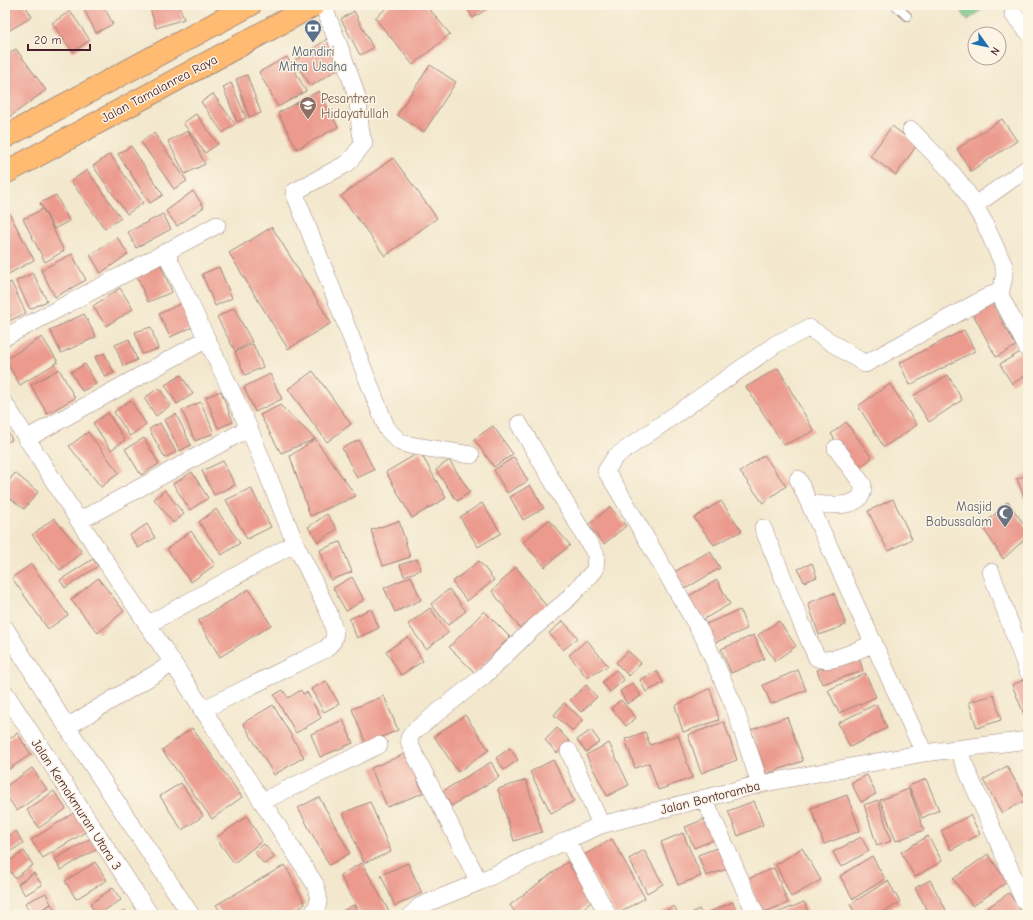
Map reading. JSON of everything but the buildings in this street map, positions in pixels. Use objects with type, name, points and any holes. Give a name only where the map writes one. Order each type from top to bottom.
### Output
[{"type":"main road","points":[[5,137],[250,5]]},
{"type":"main road","name":"Jalan Tamalanrea Raya","points":[[5,173],[314,5]]},
{"type":"main road","points":[[71,101],[84,129]]},
{"type":"street","points":[[323,5],[348,66],[358,100],[359,131],[364,143],[348,163],[294,192],[387,429],[400,442],[409,445],[471,455]]},
{"type":"street","points":[[1013,14],[1028,32]]},
{"type":"street","points":[[911,130],[955,177],[975,205],[1004,266],[1004,277],[1000,295],[1028,350]]},
{"type":"street","points":[[975,205],[1028,168]]},
{"type":"street","points":[[5,337],[217,225]]},
{"type":"street","points":[[166,253],[248,428],[295,543],[329,613],[335,633],[333,641],[326,649],[202,710]]},
{"type":"street","points":[[760,784],[734,706],[704,638],[606,471],[615,457],[776,344],[808,328],[865,364],[1000,290]]},
{"type":"street","points":[[26,439],[207,339]]},
{"type":"street","points":[[5,404],[26,439],[263,801],[315,884],[319,902],[317,908],[311,915]]},
{"type":"street","points":[[479,882],[410,745],[409,738],[413,732],[485,675],[531,630],[565,602],[595,570],[596,556],[519,424]]},
{"type":"street","points":[[79,521],[248,428]]},
{"type":"street","points":[[810,504],[842,505],[858,499],[863,491],[863,485],[836,448]]},
{"type":"street","points":[[798,479],[924,753]]},
{"type":"street","points":[[763,528],[800,622],[817,658],[824,660],[837,658],[874,643]]},
{"type":"street","points":[[147,625],[295,543]]},
{"type":"street","points":[[992,572],[1028,672]]},
{"type":"street","points":[[5,628],[67,727],[191,915]]},
{"type":"street","points":[[67,727],[173,663]]},
{"type":"street","name":"Jalan Kemakmuran Utara 3","points":[[5,693],[150,915]]},
{"type":"street","name":"Jalan Bontoramba","points":[[411,915],[420,906],[479,882],[566,840],[601,825],[760,784],[924,753],[958,750],[1028,740]]},
{"type":"street","points":[[263,801],[379,745]]},
{"type":"street","points":[[958,750],[1024,900],[1028,905]]},
{"type":"street","points":[[569,751],[601,825]]},
{"type":"street","points":[[704,798],[756,915]]},
{"type":"street","points":[[566,840],[608,915]]},
{"type":"lane","points":[[896,5],[907,16]]},
{"type":"green space","points":[[956,5],[988,5],[968,20]]},
{"type":"place","name":"Mandiri Mitra Usaha","points":[[313,43]]},
{"type":"place","name":"Pesantren Hidayatullah","points":[[308,120]]},
{"type":"place","name":"Masjid Babussalam","points":[[1005,528]]}]
